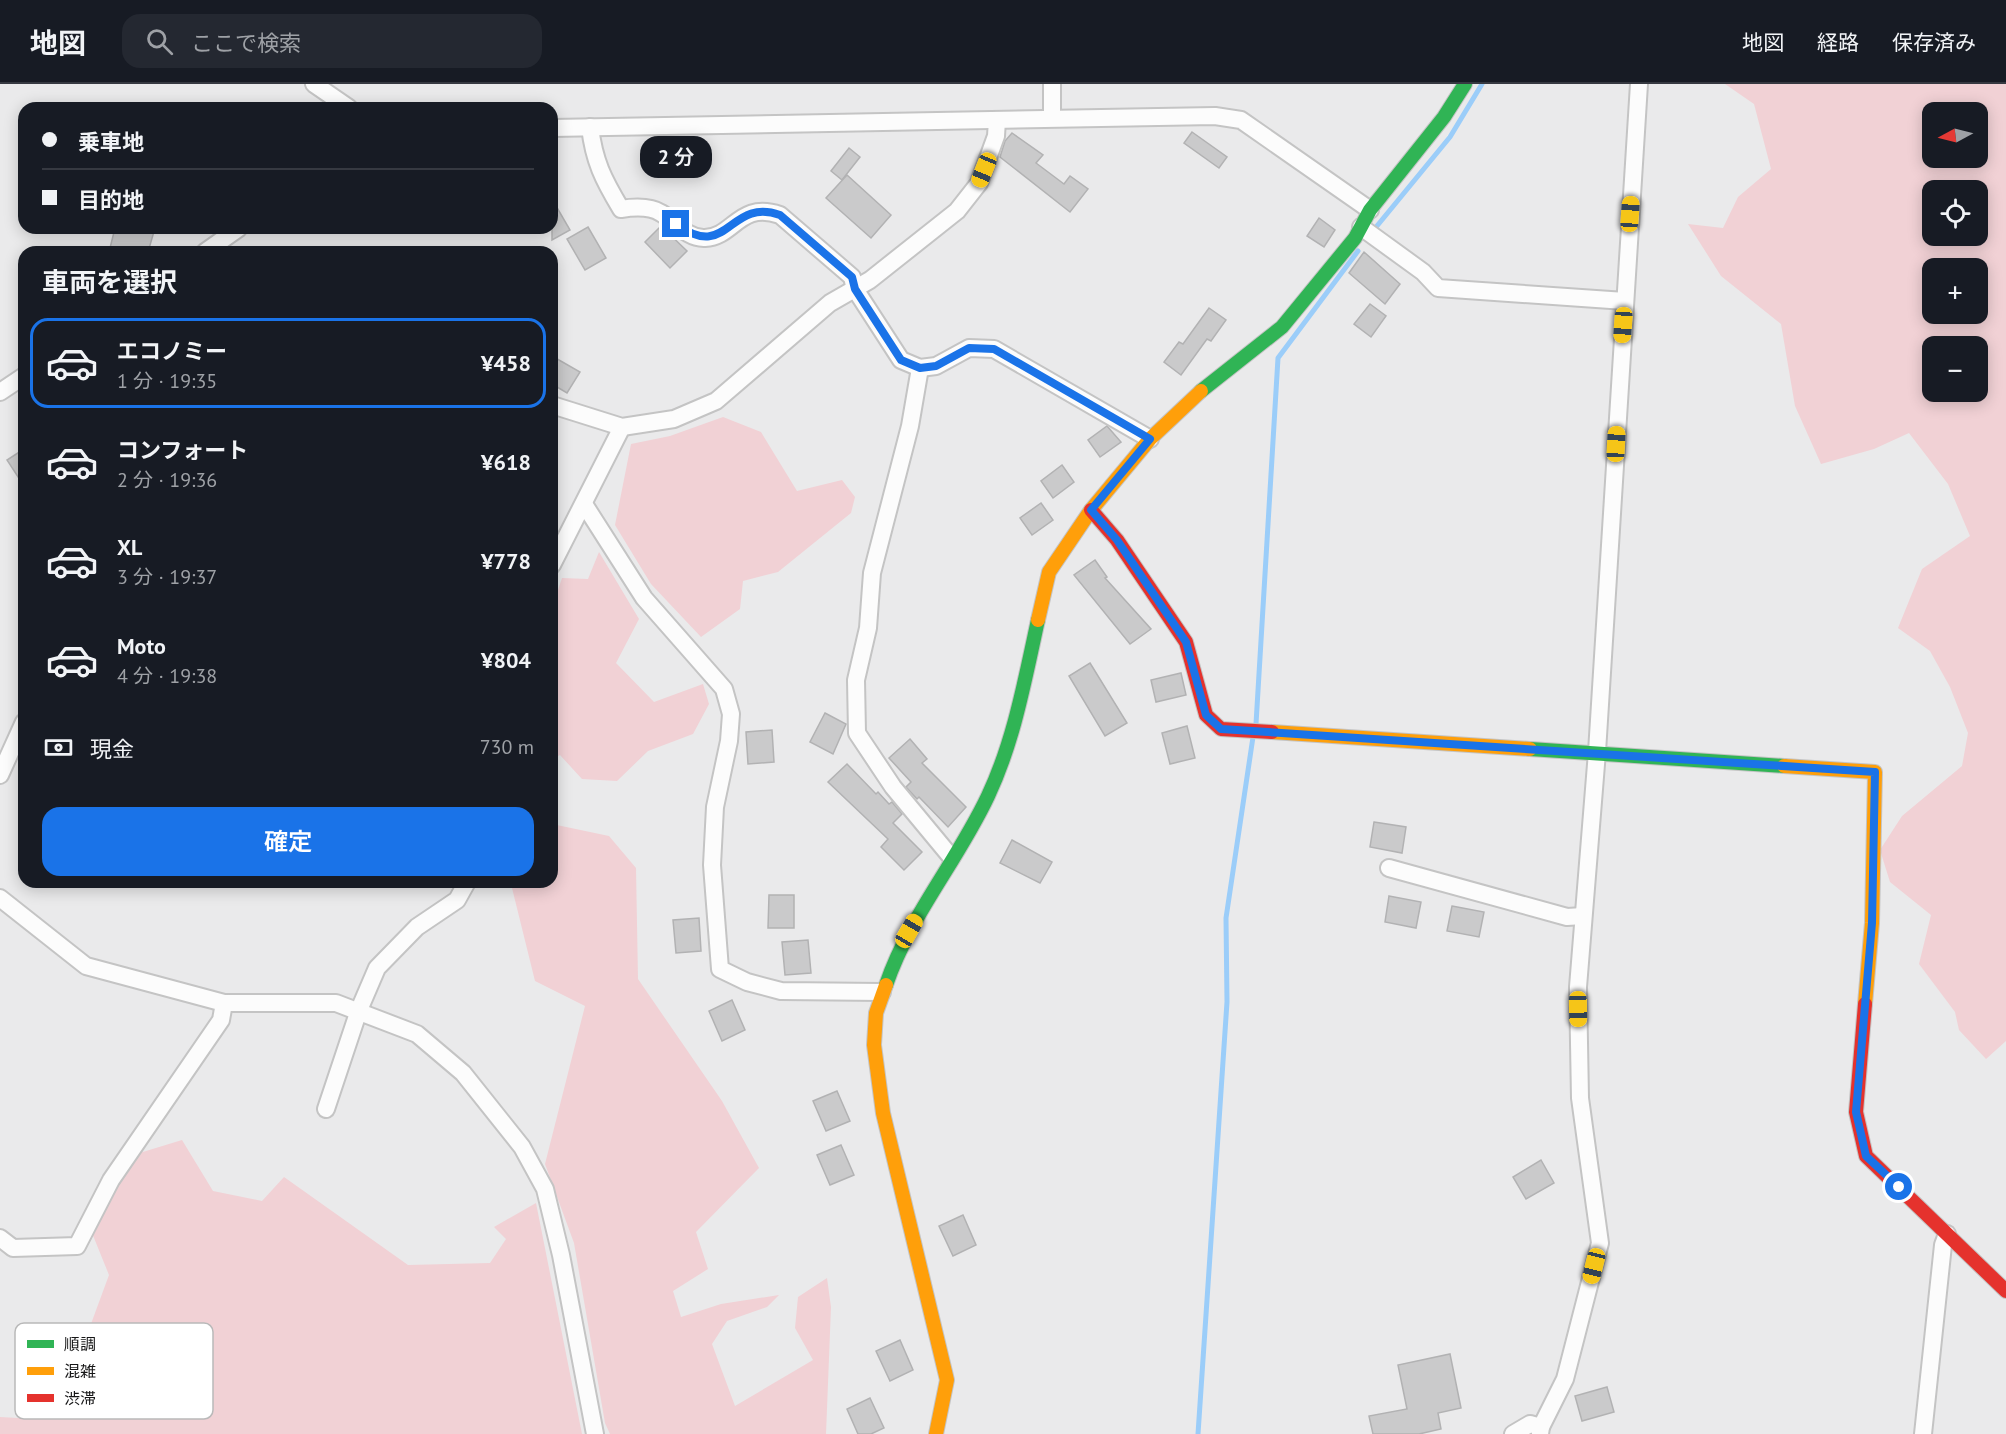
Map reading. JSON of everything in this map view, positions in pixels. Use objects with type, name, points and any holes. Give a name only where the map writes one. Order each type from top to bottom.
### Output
[{"type":"street","points":[[314,84],[340,102]]},
{"type":"street","points":[[1052,84],[1052,118]]},
{"type":"street","points":[[936,1434],[947,1380],[883,1113],[874,1046],[876,1013],[898,949],[988,796],[1017,714],[1049,572],[1091,510],[1150,439],[1197,394],[1282,327],[1324,278],[1361,227],[1370,210],[1444,117],[1465,84]]},
{"type":"street","points":[[1513,1434],[1530,1424],[1540,1431],[1565,1379],[1600,1243],[1580,1098],[1578,987],[1597,752],[1638,84]]},
{"type":"street","points":[[558,128],[1215,116],[1241,120],[1370,210]]},
{"type":"street","points":[[558,407],[622,427],[674,419],[716,400],[830,303],[870,280],[957,211],[979,183],[996,136],[997,120]]},
{"type":"street","points":[[590,127],[594,155],[602,176],[621,209],[648,208],[660,213],[692,236],[704,238],[718,235],[735,221],[749,214],[765,210],[780,215],[852,277],[855,289],[901,360],[920,368],[936,366],[969,348],[994,349],[1150,439]]},
{"type":"street","points":[[1361,227],[1424,272],[1438,288],[1625,301]]},
{"type":"street","points":[[214,246],[230,234]]},
{"type":"street","points":[[920,368],[910,426],[872,573],[868,628],[856,680],[857,733],[899,795],[951,857]]},
{"type":"street","points":[[0,392],[18,379]]},
{"type":"street","points":[[558,554],[622,427]]},
{"type":"street","points":[[584,504],[644,598],[724,688],[727,697],[731,714],[729,741],[715,807],[712,865],[720,969],[747,982],[781,991],[882,992]]},
{"type":"street","points":[[1091,510],[1117,540],[1186,642],[1206,715],[1221,729],[1268,734],[1597,752],[1875,772],[1872,923],[1856,1112],[1866,1156],[2006,1291]]},
{"type":"street","points":[[0,775],[18,736]]},
{"type":"street","points":[[1389,868],[1567,917],[1583,916]]},
{"type":"street","points":[[326,1109],[359,1010],[377,968],[417,927],[457,900],[464,888]]},
{"type":"street","points":[[0,898],[86,966],[224,1003],[336,1003],[417,1034],[463,1073],[522,1147],[545,1189],[561,1255],[595,1434]]},
{"type":"street","points":[[0,1238],[13,1248],[76,1246],[111,1180],[220,1020],[224,1003]]},
{"type":"street","points":[[1923,1434],[1943,1245],[1947,1234]]},
{"type":"shaded area","points":[[1725,84],[2006,84],[2006,1041],[1986,1059],[1959,1030],[1955,1012],[1919,964],[1931,915],[1890,882],[1880,850],[1902,816],[1962,766],[1968,733],[1950,687],[1930,651],[1898,628],[1922,569],[1970,536],[1948,484],[1909,433],[1874,449],[1821,464],[1795,406],[1781,324],[1721,276],[1688,224],[1723,228],[1738,197],[1771,169],[1754,104]]},
{"type":"shaded area","points":[[723,417],[761,432],[797,491],[842,480],[855,497],[851,513],[778,572],[743,581],[740,609],[701,637],[651,584],[615,525],[631,444],[670,436]]},
{"type":"shaded area","points":[[599,552],[639,619],[616,663],[654,702],[703,684],[709,704],[693,734],[648,751],[617,781],[582,779],[560,755],[558,756],[558,590],[562,578],[588,579]]},
{"type":"shaded area","points":[[558,825],[609,836],[636,868],[638,979],[722,1101],[759,1168],[696,1232],[708,1269],[673,1291],[681,1317],[721,1304],[779,1295],[767,1307],[727,1321],[712,1344],[735,1406],[813,1360],[795,1328],[798,1297],[827,1278],[831,1307],[826,1434],[610,1434],[605,1423],[574,1243],[545,1164],[585,1006],[535,981],[512,888],[558,888]]},
{"type":"shaded area","points":[[182,1140],[213,1191],[262,1201],[284,1177],[408,1265],[490,1263],[506,1239],[494,1227],[536,1203],[582,1434],[0,1434],[0,1417],[15,1419],[213,1419],[213,1323],[91,1323],[109,1275],[92,1233],[133,1155]]},
{"type":"building","points":[[1192,132],[1227,157],[1219,168],[1184,143]]},
{"type":"building","points":[[1012,133],[1043,155],[1036,163],[1064,184],[1070,176],[1088,189],[1070,212],[1000,157],[1005,141]]},
{"type":"building","points":[[849,148],[860,157],[842,180],[831,171]]},
{"type":"building","points":[[847,175],[891,215],[871,238],[826,198]]},
{"type":"building","points":[[558,209],[570,230],[552,240],[552,234],[558,234]]},
{"type":"building","points":[[1319,218],[1335,230],[1324,247],[1307,236]]},
{"type":"building","points":[[661,226],[687,251],[670,268],[645,242]]},
{"type":"building","points":[[588,227],[606,258],[585,270],[567,239]]},
{"type":"building","points":[[114,234],[153,234],[150,246],[110,246]]},
{"type":"building","points":[[1364,252],[1400,284],[1385,304],[1349,273]]},
{"type":"building","points":[[1370,304],[1386,316],[1371,337],[1354,324]]},
{"type":"building","points":[[1209,308],[1226,320],[1211,341],[1207,339],[1181,375],[1164,362],[1179,342],[1183,344]]},
{"type":"building","points":[[558,359],[580,372],[567,393],[558,388]]},
{"type":"building","points":[[1107,426],[1121,442],[1100,457],[1088,440]]},
{"type":"building","points":[[18,453],[18,477],[7,460]]},
{"type":"building","points":[[1062,465],[1074,482],[1053,498],[1041,481]]},
{"type":"building","points":[[1041,503],[1053,520],[1032,535],[1020,518]]},
{"type":"building","points":[[1095,560],[1107,577],[1105,578],[1151,629],[1130,644],[1074,575]]},
{"type":"building","points":[[1090,663],[1127,723],[1105,736],[1069,676]]},
{"type":"building","points":[[1181,673],[1186,695],[1156,702],[1151,680]]},
{"type":"building","points":[[825,713],[846,724],[833,754],[810,742]]},
{"type":"building","points":[[1187,726],[1195,758],[1170,764],[1162,733]]},
{"type":"building","points":[[772,730],[774,762],[748,764],[746,732]]},
{"type":"building","points":[[910,739],[927,759],[922,763],[966,807],[948,827],[906,787],[911,782],[889,758]]},
{"type":"building","points":[[847,764],[876,794],[878,792],[889,804],[892,802],[902,814],[893,823],[922,852],[904,870],[881,847],[888,839],[828,782]]},
{"type":"building","points":[[1374,822],[1406,827],[1402,853],[1370,847]]},
{"type":"building","points":[[1012,840],[1052,862],[1040,883],[1000,863]]},
{"type":"building","points":[[769,895],[794,895],[794,928],[768,928]]},
{"type":"building","points":[[1389,896],[1421,902],[1416,928],[1385,922]]},
{"type":"building","points":[[1452,906],[1484,912],[1479,937],[1447,931]]},
{"type":"building","points":[[699,918],[701,951],[676,953],[673,920]]},
{"type":"building","points":[[808,940],[811,973],[785,975],[782,942]]},
{"type":"building","points":[[732,1000],[745,1030],[722,1041],[709,1011]]},
{"type":"building","points":[[837,1091],[850,1121],[826,1131],[813,1101]]},
{"type":"building","points":[[841,1145],[854,1175],[830,1185],[817,1155]]},
{"type":"building","points":[[1541,1160],[1554,1183],[1526,1199],[1513,1177]]},
{"type":"building","points":[[963,1215],[976,1245],[953,1256],[939,1226]]},
{"type":"building","points":[[900,1340],[913,1370],[890,1381],[876,1351]]},
{"type":"building","points":[[1450,1354],[1461,1408],[1438,1413],[1441,1429],[1419,1434],[1373,1434],[1369,1416],[1407,1409],[1398,1365]]},
{"type":"building","points":[[1607,1387],[1614,1412],[1582,1421],[1575,1396]]},
{"type":"building","points":[[870,1398],[884,1428],[871,1434],[858,1434],[847,1409]]},
{"type":"waterway","points":[[1372,232],[1450,137],[1482,84]]},
{"type":"waterway","points":[[1256,724],[1278,358],[1358,251]]},
{"type":"waterway","points":[[1198,1434],[1227,1002],[1226,918],[1253,737]]},
{"type":"traffic: fast","points":[[1201,391],[1282,327],[1355,238],[1370,210],[1444,117],[1465,84]]},
{"type":"traffic: fast","points":[[886,985],[908,935],[976,820],[997,775],[1018,710],[1038,620]]},
{"type":"traffic: fast","points":[[1530,749],[1784,766]]},
{"type":"traffic: slow","points":[[1038,620],[1049,572],[1091,510],[1150,439],[1201,391]]},
{"type":"traffic: slow","points":[[1272,732],[1530,749]]},
{"type":"traffic: slow","points":[[1784,766],[1875,772],[1872,923],[1865,1004]]},
{"type":"traffic: slow","points":[[886,985],[876,1013],[874,1045],[883,1113],[947,1380],[936,1434]]},
{"type":"traffic: jam","points":[[1091,510],[1117,540],[1186,642],[1206,715],[1221,729],[1272,732]]},
{"type":"traffic: jam","points":[[1865,1004],[1856,1112],[1866,1156],[2006,1291]]},
{"type":"route","points":[[676,224],[692,236],[704,238],[718,235],[735,221],[749,214],[765,210],[780,215],[852,277],[855,289],[901,360],[920,368],[936,366],[969,348],[994,349],[1150,439],[1091,510],[1117,540],[1186,642],[1206,715],[1221,729],[1268,734],[1597,752],[1875,772],[1872,923],[1856,1112],[1866,1156],[1899,1187]]}]
